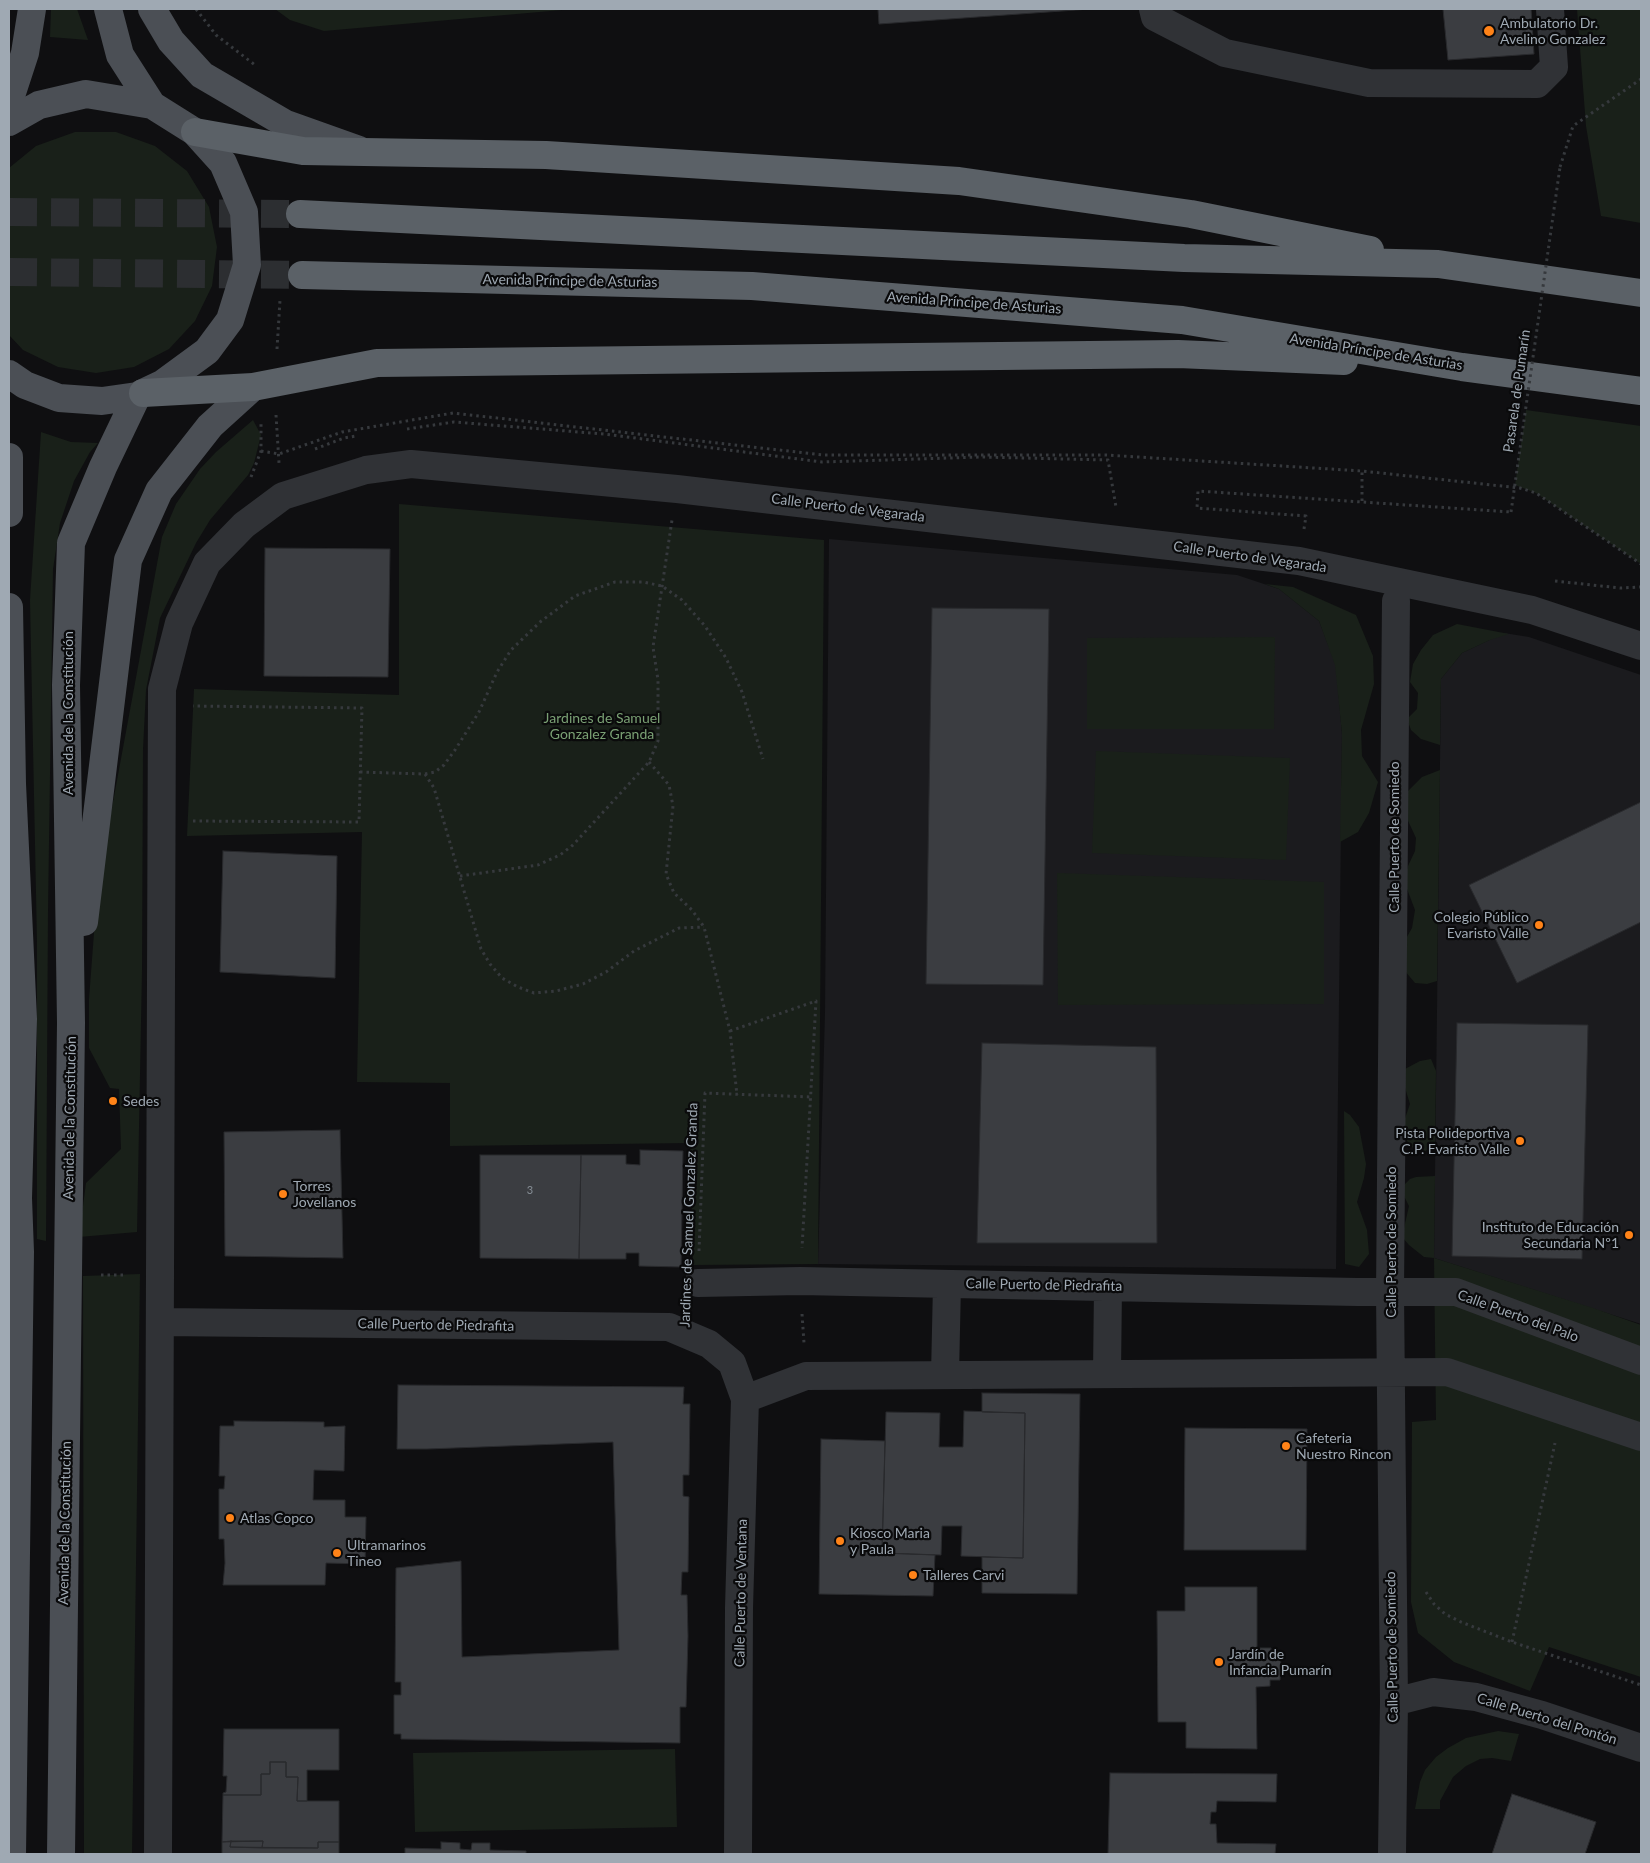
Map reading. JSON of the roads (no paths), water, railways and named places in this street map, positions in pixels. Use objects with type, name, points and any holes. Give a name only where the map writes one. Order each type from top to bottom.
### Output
[{"type":"highway","points":[[195,132],[303,150],[546,155],[959,181],[1191,214],[1438,264],[1641,293]]},
{"type":"highway","points":[[300,214],[1184,258],[1438,264]]},
{"type":"highway","name":"Avenida Príncipe de Asturias","points":[[302,275],[752,286],[1182,320],[1462,367],[1641,391]]},
{"type":"highway","points":[[140,394],[264,384],[377,363],[1178,354],[1462,367]]},
{"type":"main road","points":[[9,102],[25,53],[32,9]]},
{"type":"main road","points":[[108,9],[120,55],[152,105]]},
{"type":"main road","points":[[152,9],[171,41],[202,75],[286,124],[366,152]]},
{"type":"main road","points":[[9,122],[39,105],[86,94],[152,105],[195,132],[223,163],[244,212],[247,265],[230,320],[207,351],[162,384],[140,394],[102,401],[59,398],[25,385],[9,374]]},
{"type":"main road","points":[[71,1023],[128,560],[159,491],[210,426],[264,384]]},
{"type":"main road","name":"Avenida de la Constitución","points":[[60,1854],[71,1023],[66,685],[71,543],[103,467],[140,394]]},
{"type":"main road","points":[[9,457],[9,513]]},
{"type":"main road","points":[[9,607],[12,784],[23,1019],[18,1198],[20,1252],[12,1854]]},
{"type":"street","points":[[1153,9],[1154,18],[1225,53],[1369,84],[1537,84],[1554,67],[1550,9]]},
{"type":"street","name":"Calle Puerto de Vegarada","points":[[160,1322],[162,697],[179,623],[207,563],[244,525],[283,496],[366,470],[410,464],[677,489],[1298,561],[1532,610],[1641,646]]},
{"type":"street","name":"Calle Puerto de Somiedo","points":[[1392,1854],[1394,1702],[1390,1292],[1396,601]]},
{"type":"street","name":"Calle Puerto de Piedrafita","points":[[698,1283],[800,1281],[1390,1292]]},
{"type":"street","points":[[945,1375],[947,1284]]},
{"type":"street","points":[[1106,1373],[1108,1286]]},
{"type":"street","name":"Calle Puerto del Palo","points":[[1390,1292],[1456,1292],[1641,1361]]},
{"type":"street","points":[[158,1854],[160,1322]]},
{"type":"street","name":"Calle Puerto de Piedrafita","points":[[160,1322],[669,1327],[709,1344]]},
{"type":"street","name":"Calle Puerto de Ventana","points":[[709,1344],[732,1362],[744,1399],[739,1608],[738,1854]]},
{"type":"street","points":[[744,1399],[806,1376],[1447,1372],[1641,1437]]},
{"type":"street","name":"Calle Puerto del Pontón","points":[[1394,1702],[1432,1692],[1476,1697],[1542,1715],[1641,1748]]},
{"type":"tunnel","points":[[9,212],[300,214]]},
{"type":"tunnel","points":[[9,272],[302,275]]},
{"type":"place","name":"Ambulatorio Dr. Avelino Gonzalez","points":[[1489,31]]},
{"type":"place","name":"Colegio Público Evaristo Valle","points":[[1539,925]]},
{"type":"place","name":"Sedes","points":[[113,1101]]},
{"type":"place","name":"Pista Polideportiva C.P. Evaristo Valle","points":[[1520,1141]]},
{"type":"place","name":"Torres Jovellanos","points":[[283,1194]]},
{"type":"place","name":"Instituto de Educación Secundaria Nº1","points":[[1629,1235]]},
{"type":"place","name":"Cafeteria Nuestro Rincon","points":[[1286,1446]]},
{"type":"place","name":"Atlas Copco","points":[[230,1518]]},
{"type":"place","name":"Kiosco Maria y Paula","points":[[840,1541]]},
{"type":"place","name":"Ultramarinos Tineo","points":[[337,1553]]},
{"type":"place","name":"Talleres Carvi","points":[[913,1575]]},
{"type":"place","name":"Jardín de Infancia Pumarín","points":[[1219,1662]]},
{"type":"park label","name":"Jardines de Samuel Gonzalez Granda","points":[[602,726]]}]
